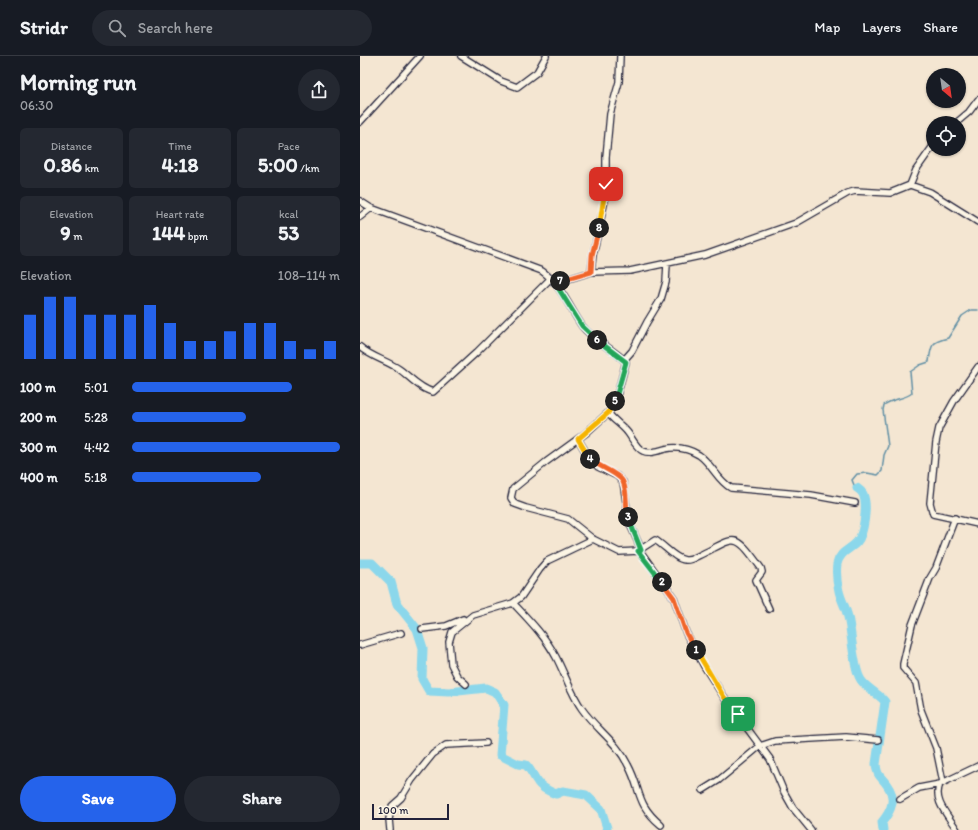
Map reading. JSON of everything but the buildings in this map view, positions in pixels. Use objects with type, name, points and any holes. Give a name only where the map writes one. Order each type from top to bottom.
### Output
[{"type":"street","points":[[360,122],[420,56]]},
{"type":"street","points":[[461,56],[501,80],[517,87],[537,72],[546,56]]},
{"type":"street","points":[[591,272],[592,255],[606,196],[610,114],[619,82],[620,56]]},
{"type":"street","points":[[964,116],[978,100]]},
{"type":"street","points":[[910,185],[916,170],[926,156]]},
{"type":"street","points":[[360,347],[365,352],[392,364],[422,387],[433,392],[553,280],[591,272],[630,271],[667,264],[724,249],[784,228],[819,211],[848,193],[855,191],[890,193],[910,185],[930,192],[978,222]]},
{"type":"street","points":[[360,201],[371,208],[436,233],[529,265],[553,280],[582,326],[592,337],[624,360],[626,364],[618,392],[614,405],[608,413],[578,439],[513,489],[511,498],[515,504],[568,520],[593,539],[619,552],[640,550],[655,540],[680,559],[690,560],[731,539],[737,541],[745,547],[761,568],[762,572],[758,575],[756,580],[769,609]]},
{"type":"street","points":[[360,217],[371,208]]},
{"type":"street","points":[[624,360],[632,352],[646,322],[661,299],[666,282],[667,264]]},
{"type":"street","points":[[978,367],[968,379],[939,428],[936,442],[930,503],[932,512],[938,516],[955,518],[978,524]]},
{"type":"street","points":[[608,413],[644,451],[650,452],[671,448],[682,448],[694,453],[701,456],[724,484],[731,488],[811,495],[855,503]]},
{"type":"street","points":[[578,439],[590,459],[598,466],[617,476],[623,482],[628,516],[640,550],[674,598],[686,633],[704,666],[724,697],[770,759],[793,808],[811,830]]},
{"type":"street","points":[[955,518],[912,625],[903,668],[916,683],[920,710],[926,718],[936,748],[941,783],[937,797],[957,830]]},
{"type":"street","points":[[422,629],[446,626],[473,615],[512,603],[521,597],[540,569],[548,561],[593,539]]},
{"type":"street","points":[[512,603],[543,635],[556,657],[582,710],[612,741],[625,759],[645,808],[661,825]]},
{"type":"street","points":[[466,684],[453,670],[450,642],[452,632],[473,615]]},
{"type":"street","points":[[360,645],[401,633]]},
{"type":"street","points":[[702,790],[720,780],[760,746],[775,741],[846,737],[878,740]]},
{"type":"street","points":[[390,830],[389,819],[392,806],[401,798],[412,780],[433,754],[446,745],[486,743]]},
{"type":"street","points":[[900,799],[919,788],[941,783],[978,766]]},
{"type":"waterway","points":[[857,488],[852,480],[857,474],[867,473],[878,475],[882,471],[884,455],[888,446],[883,410],[884,405],[912,393],[910,372],[920,365],[929,362],[930,352],[933,345],[938,341],[948,338],[962,316],[971,310],[978,310]]},
{"type":"waterway","points":[[857,488],[863,493],[865,505],[862,533],[857,542],[840,556],[837,564],[837,578],[838,588],[848,617],[854,659],[858,675],[861,680],[885,702],[876,764],[878,774],[887,785],[892,795],[892,805],[882,822],[883,830]]},
{"type":"waterway","points":[[360,563],[372,563],[391,582],[397,604],[417,629],[423,648],[422,679],[429,691],[449,692],[486,688],[495,692],[504,705],[500,755],[518,764],[526,765],[539,783],[551,792],[556,794],[563,791],[586,795],[601,809],[607,828],[606,830]]},
{"type":"route","points":[[606,184],[606,196],[602,219],[592,255],[591,272],[575,275],[555,283],[582,326],[592,337],[616,353],[626,362],[614,405],[598,423],[578,439],[590,459],[598,466],[617,476],[623,482],[626,497],[626,510],[641,550],[638,551],[643,555],[674,598],[686,633],[704,666],[724,697],[738,714]]}]
